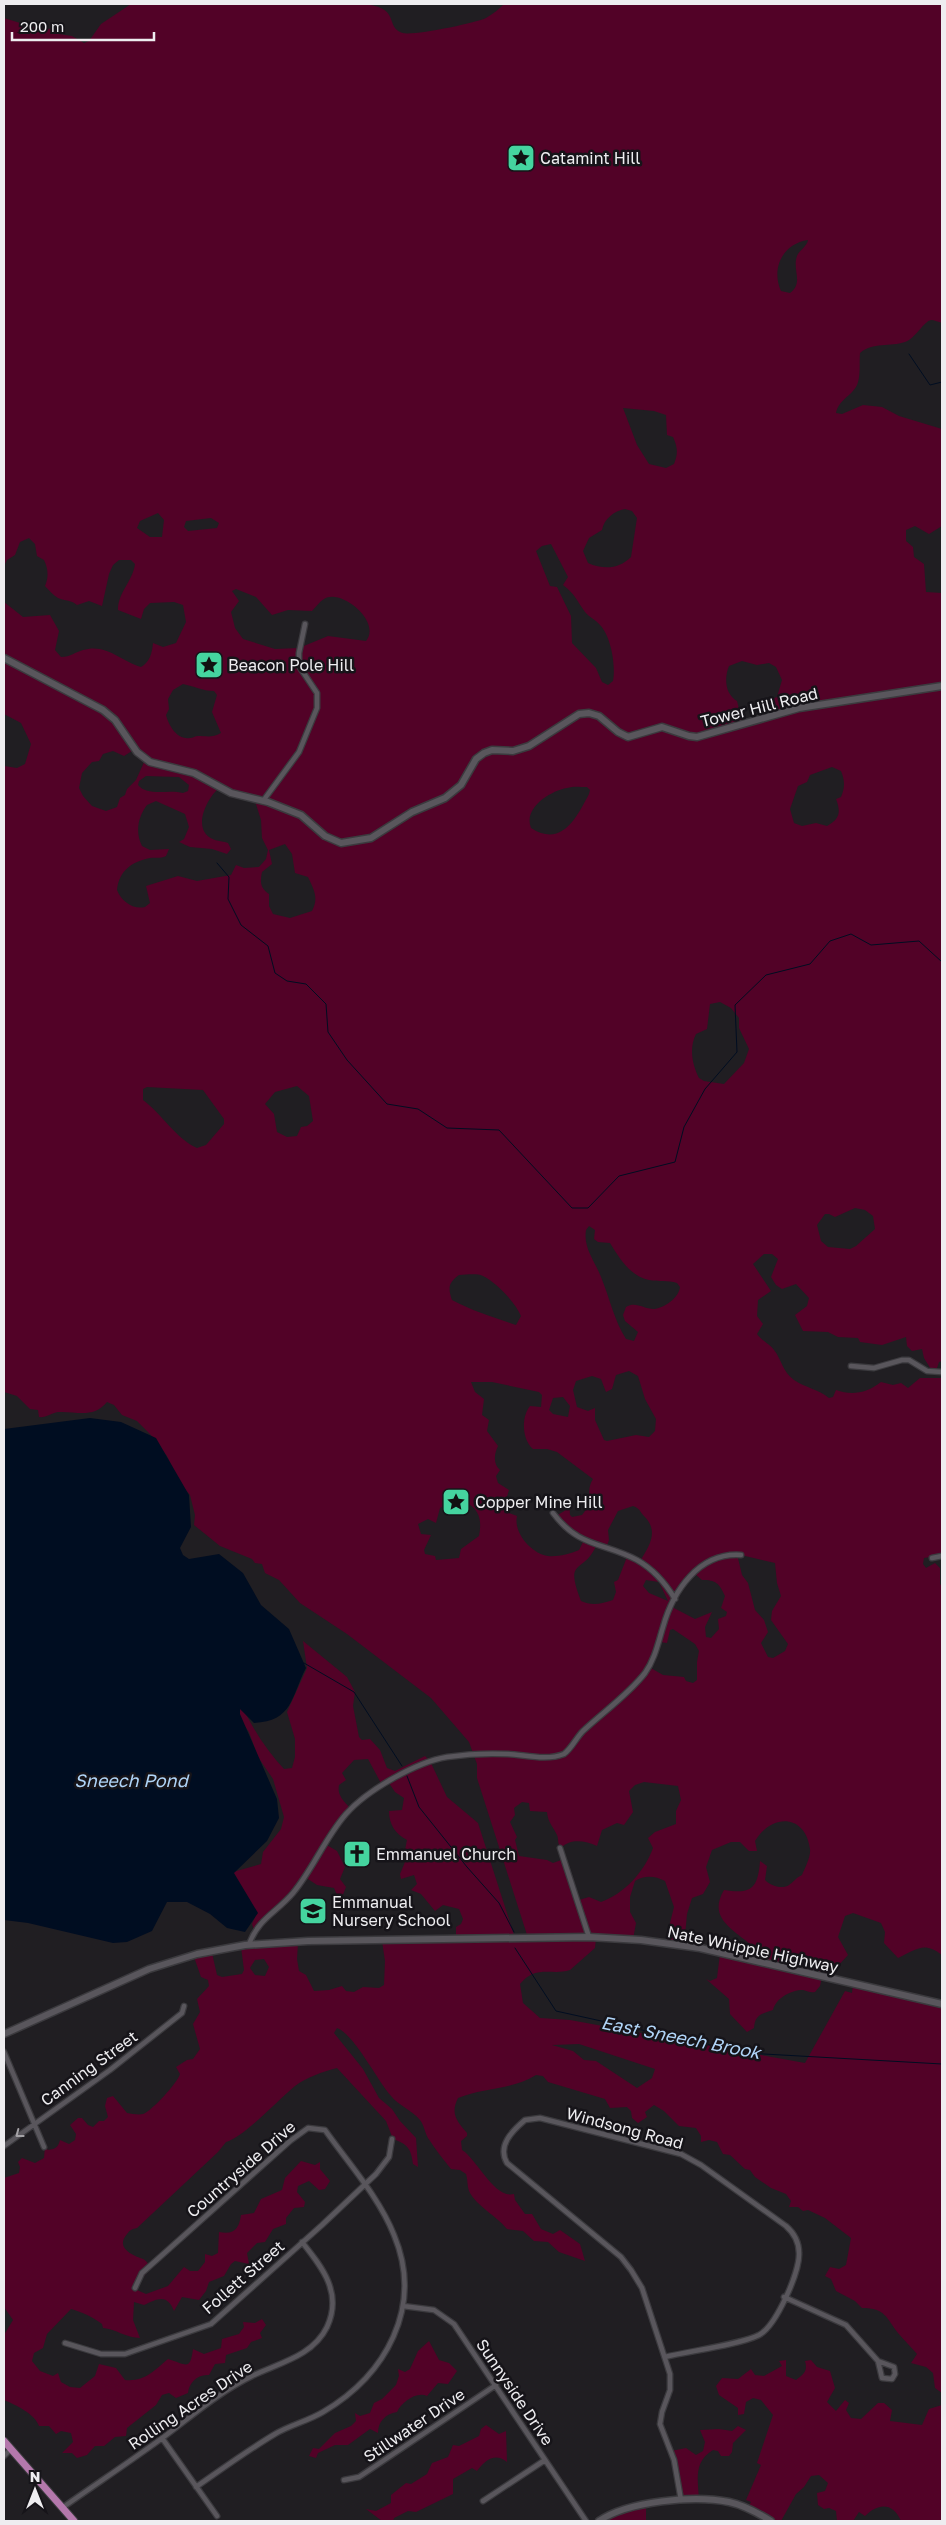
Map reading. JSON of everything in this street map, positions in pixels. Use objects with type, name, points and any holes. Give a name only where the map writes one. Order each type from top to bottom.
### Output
[{"type":"main road","points":[[4,2441],[74,2521]]},
{"type":"street","points":[[263,801],[299,752],[316,708],[316,693],[299,666],[299,653],[305,624]]},
{"type":"street","name":"Tower Hill Road","points":[[4,658],[102,710],[115,720],[137,752],[150,762],[188,771],[231,793],[263,801],[301,815],[330,839],[348,844],[371,838],[412,812],[445,798],[461,785],[476,759],[484,753],[492,750],[513,751],[529,746],[579,714],[589,713],[600,716],[618,732],[628,737],[662,727],[693,737],[799,708],[942,686]]},
{"type":"street","points":[[851,1366],[874,1368],[902,1360],[910,1360],[927,1371],[942,1372]]},
{"type":"street","points":[[553,1513],[562,1526],[580,1538],[642,1564],[661,1580],[675,1599]]},
{"type":"street","points":[[249,1944],[255,1930],[293,1893],[347,1813],[378,1789],[413,1768],[441,1758],[489,1754],[546,1758],[564,1754],[582,1732],[645,1674],[655,1653],[665,1620],[685,1581],[709,1561],[720,1556],[741,1555]]},
{"type":"street","points":[[932,1558],[942,1556]]},
{"type":"street","points":[[560,1848],[589,1937]]},
{"type":"street","name":"Nate Whipple Highway","points":[[4,2034],[149,1969],[197,1954],[249,1944],[308,1941],[589,1937],[641,1940],[700,1948],[942,2004]]},
{"type":"street","name":"Canning Street","points":[[4,2146],[117,2064],[182,2013],[184,2006]]},
{"type":"street","points":[[4,2052],[44,2147]]},
{"type":"street","name":"Windsong Road","points":[[665,2357],[759,2335],[772,2323],[799,2259],[799,2248],[793,2234],[701,2165],[674,2152],[537,2117],[525,2120],[505,2142],[503,2151],[506,2160],[621,2257],[631,2270],[644,2294],[665,2357],[671,2382],[662,2412],[661,2429],[674,2460],[682,2501]]},
{"type":"street","name":"Countryside Drive","points":[[135,2288],[142,2273],[296,2136],[308,2128],[325,2130],[382,2210],[394,2235],[403,2268],[403,2306],[391,2344],[382,2360],[351,2392],[321,2413],[273,2435],[196,2487]]},
{"type":"street","name":"Follett Street","points":[[65,2343],[101,2354],[125,2354],[211,2324],[376,2174],[389,2157],[392,2138]]},
{"type":"street","name":"Rolling Acres Drive","points":[[62,2508],[242,2381],[297,2356],[322,2335],[327,2327],[332,2309],[332,2288],[326,2275],[302,2242]]},
{"type":"street","points":[[784,2297],[846,2325],[878,2361],[894,2367],[895,2374],[892,2379],[882,2378],[878,2361]]},
{"type":"street","name":"Sunnyside Drive","points":[[403,2306],[434,2310],[448,2318],[496,2385],[586,2521]]},
{"type":"street","name":"Stillwater Drive","points":[[344,2480],[359,2477],[496,2385]]},
{"type":"street","points":[[162,2438],[218,2516]]},
{"type":"street","points":[[4,2456],[11,2449]]},
{"type":"street","points":[[483,2501],[545,2460]]},
{"type":"street","points":[[599,2521],[618,2510],[634,2505],[717,2500],[743,2506],[771,2521]]},
{"type":"shaded area","points":[[131,4],[364,4],[383,9],[388,13],[397,30],[403,33],[419,33],[486,18],[504,4],[942,4],[942,323],[928,321],[905,342],[870,347],[860,353],[857,385],[842,401],[836,413],[842,414],[863,405],[882,407],[899,416],[942,429],[942,526],[929,534],[915,526],[906,530],[906,541],[913,547],[914,557],[924,564],[926,592],[942,593],[942,1361],[939,1362],[936,1371],[932,1371],[924,1358],[922,1349],[912,1351],[907,1346],[906,1337],[882,1345],[860,1342],[858,1338],[838,1337],[828,1332],[803,1331],[795,1315],[807,1306],[809,1298],[796,1284],[782,1289],[776,1285],[771,1277],[778,1259],[772,1254],[764,1254],[753,1264],[771,1291],[758,1300],[757,1316],[763,1324],[757,1334],[777,1354],[787,1373],[794,1380],[829,1398],[833,1397],[836,1390],[854,1393],[870,1389],[881,1382],[893,1385],[901,1383],[908,1388],[920,1378],[942,1378],[942,1555],[924,1558],[923,1564],[926,1568],[935,1563],[940,1568],[940,1584],[942,1587],[942,1955],[925,1947],[916,1949],[898,1958],[884,1943],[885,1932],[881,1923],[853,1913],[845,1916],[838,1937],[848,1955],[836,1968],[834,1979],[822,1977],[820,1986],[815,1992],[798,1990],[789,1993],[777,2002],[773,2010],[757,2018],[754,2028],[747,2032],[730,2014],[729,1999],[706,1979],[710,1981],[717,1978],[720,1954],[747,1959],[750,1944],[729,1927],[720,1915],[720,1899],[724,1890],[740,1891],[751,1888],[757,1878],[760,1861],[767,1866],[765,1880],[769,1884],[783,1887],[791,1884],[802,1875],[810,1852],[807,1837],[802,1829],[787,1821],[778,1822],[762,1832],[755,1841],[757,1851],[749,1851],[740,1842],[731,1842],[712,1850],[706,1867],[710,1882],[703,1894],[692,1898],[687,1914],[684,1946],[665,1943],[674,1907],[665,1881],[654,1877],[646,1877],[635,1881],[630,1897],[630,1912],[636,1923],[633,1939],[596,1938],[595,1948],[570,1970],[563,1972],[538,1972],[526,1978],[520,1984],[523,2003],[540,2018],[570,2020],[805,2063],[845,1991],[852,1993],[853,1984],[942,2005],[942,2393],[935,2388],[933,2373],[926,2367],[911,2363],[917,2354],[881,2312],[870,2308],[862,2308],[855,2301],[836,2291],[831,2279],[825,2276],[830,2267],[839,2269],[846,2265],[851,2238],[825,2218],[808,2210],[803,2211],[798,2207],[789,2207],[791,2201],[786,2194],[771,2188],[755,2177],[750,2170],[745,2169],[730,2155],[723,2154],[717,2142],[709,2140],[701,2142],[701,2136],[696,2128],[679,2126],[664,2111],[654,2105],[645,2112],[647,2117],[638,2123],[632,2118],[631,2111],[627,2107],[610,2108],[605,2099],[548,2082],[543,2076],[536,2075],[508,2086],[468,2094],[458,2098],[455,2109],[456,2117],[467,2133],[467,2136],[461,2141],[462,2150],[493,2185],[507,2194],[514,2194],[515,2200],[525,2214],[532,2214],[541,2229],[553,2234],[560,2230],[580,2244],[585,2261],[559,2252],[548,2242],[534,2241],[523,2231],[507,2229],[472,2197],[466,2174],[460,2170],[451,2169],[428,2138],[420,2120],[391,2096],[351,2039],[337,2028],[334,2033],[363,2069],[379,2098],[392,2109],[416,2138],[418,2167],[413,2164],[408,2148],[393,2139],[386,2121],[337,2068],[305,2080],[295,2086],[242,2133],[226,2142],[218,2152],[137,2228],[128,2233],[124,2239],[124,2247],[130,2253],[145,2260],[151,2268],[143,2277],[137,2290],[146,2294],[168,2286],[184,2267],[190,2271],[198,2271],[205,2262],[205,2254],[212,2256],[218,2253],[219,2232],[224,2233],[235,2230],[241,2215],[254,2213],[261,2199],[282,2190],[285,2178],[301,2161],[315,2165],[320,2162],[320,2169],[330,2181],[325,2189],[319,2190],[309,2181],[298,2186],[297,2192],[305,2202],[304,2207],[294,2208],[286,2218],[286,2224],[273,2229],[265,2242],[257,2243],[247,2253],[249,2264],[235,2261],[224,2276],[209,2282],[206,2291],[199,2300],[182,2297],[174,2311],[168,2302],[161,2299],[144,2305],[134,2302],[133,2320],[140,2338],[130,2337],[103,2328],[102,2324],[95,2319],[71,2309],[47,2334],[43,2348],[34,2353],[32,2361],[40,2371],[53,2376],[58,2373],[61,2382],[70,2387],[80,2388],[95,2376],[99,2364],[116,2368],[125,2380],[132,2380],[148,2375],[168,2359],[189,2364],[193,2349],[204,2354],[221,2348],[222,2339],[239,2334],[244,2327],[243,2322],[255,2323],[262,2319],[266,2325],[260,2333],[262,2338],[251,2342],[247,2348],[226,2355],[225,2363],[215,2364],[209,2375],[201,2376],[194,2380],[188,2393],[176,2398],[169,2393],[162,2395],[156,2405],[127,2428],[126,2436],[115,2437],[104,2446],[95,2446],[87,2455],[77,2458],[72,2453],[62,2453],[73,2442],[71,2433],[61,2431],[56,2434],[49,2426],[39,2426],[29,2414],[4,2400],[4,2335],[13,2320],[4,2307],[4,2178],[19,2173],[20,2167],[18,2162],[22,2158],[35,2163],[44,2158],[45,2147],[51,2150],[56,2147],[60,2140],[69,2144],[75,2140],[76,2134],[70,2125],[78,2118],[82,2118],[88,2125],[93,2127],[99,2121],[104,2121],[108,2117],[105,2106],[107,2098],[113,2096],[127,2113],[143,2114],[152,2108],[170,2089],[180,2074],[176,2067],[187,2060],[193,2059],[200,2049],[193,2024],[200,2012],[197,1999],[209,1986],[208,1980],[201,1977],[194,1957],[212,1953],[217,1975],[222,1977],[242,1974],[244,1970],[241,1947],[298,1943],[297,1959],[299,1971],[306,1975],[314,1991],[329,1990],[342,1986],[346,1991],[354,1992],[363,1987],[379,1988],[384,1985],[385,1961],[382,1941],[456,1940],[456,1927],[461,1924],[463,1919],[459,1909],[443,1905],[435,1911],[421,1894],[411,1890],[417,1884],[414,1875],[401,1879],[400,1874],[405,1862],[403,1860],[407,1840],[393,1828],[389,1811],[402,1810],[404,1798],[395,1792],[389,1783],[382,1785],[368,1759],[354,1760],[342,1773],[346,1780],[339,1785],[339,1792],[350,1808],[342,1816],[325,1844],[337,1851],[345,1867],[340,1879],[346,1887],[340,1902],[334,1888],[317,1885],[305,1877],[292,1895],[254,1930],[252,1924],[257,1912],[237,1889],[233,1872],[261,1864],[263,1852],[281,1829],[284,1817],[273,1779],[258,1757],[249,1732],[238,1717],[239,1709],[244,1710],[262,1741],[284,1769],[292,1768],[295,1757],[295,1739],[287,1712],[307,1668],[303,1641],[347,1677],[355,1692],[353,1706],[359,1737],[362,1740],[370,1739],[380,1750],[387,1768],[395,1771],[425,1756],[430,1761],[447,1797],[478,1823],[515,1938],[528,1938],[477,1778],[477,1764],[469,1742],[431,1698],[347,1634],[300,1603],[279,1580],[265,1573],[262,1564],[255,1563],[252,1559],[220,1546],[194,1525],[195,1515],[190,1495],[179,1482],[167,1456],[137,1421],[122,1415],[114,1405],[107,1402],[96,1411],[84,1413],[58,1412],[39,1417],[38,1410],[30,1409],[17,1396],[4,1392],[4,766],[17,768],[25,764],[31,744],[21,723],[4,714],[4,602],[23,617],[50,615],[59,631],[55,650],[61,657],[91,648],[99,649],[141,667],[147,663],[150,657],[153,643],[163,647],[176,643],[186,622],[183,605],[174,602],[150,603],[144,609],[141,619],[118,610],[120,598],[134,570],[135,564],[131,560],[119,560],[113,565],[109,574],[102,606],[89,601],[77,605],[71,601],[58,598],[53,594],[45,586],[47,569],[44,560],[37,556],[35,544],[29,538],[20,542],[15,555],[7,560],[4,566],[4,18],[36,28],[52,29],[59,34],[72,36],[84,43],[89,41],[101,24]],"holes":[[[808,240],[797,256],[797,281],[790,293],[781,291],[778,283],[777,274],[781,259],[791,247],[799,242]],[[623,408],[654,411],[666,415],[667,435],[673,437],[677,448],[674,464],[666,468],[649,464],[637,445]],[[625,509],[632,511],[637,518],[631,557],[616,566],[600,567],[588,563],[583,551],[589,538],[602,530],[610,516]],[[158,513],[164,520],[162,537],[150,537],[137,528],[140,521]],[[211,518],[219,523],[217,528],[188,531],[184,527],[186,521]],[[551,544],[568,577],[563,585],[587,614],[600,625],[607,636],[614,667],[613,681],[608,685],[602,682],[596,668],[572,643],[571,616],[557,587],[550,586],[536,551],[542,546]],[[236,589],[256,597],[272,615],[288,610],[312,611],[324,599],[331,597],[340,598],[349,602],[364,616],[369,625],[369,633],[366,641],[328,636],[299,648],[275,649],[243,639],[235,628],[231,612],[239,601],[232,591]],[[742,661],[757,665],[769,663],[776,667],[782,680],[777,697],[768,701],[770,714],[742,721],[737,701],[730,694],[726,676],[729,666]],[[183,684],[214,691],[217,695],[212,712],[221,733],[212,736],[181,737],[171,728],[166,715],[169,709],[168,699],[173,690]],[[135,749],[145,760],[136,780],[127,789],[125,795],[120,798],[117,807],[106,811],[92,806],[79,788],[82,773],[92,762],[99,761],[103,754],[113,751],[124,756]],[[832,767],[841,771],[844,781],[843,790],[841,797],[836,799],[839,811],[835,821],[827,826],[816,823],[802,826],[794,823],[790,809],[798,786],[807,782],[810,775]],[[146,776],[179,777],[189,785],[188,791],[183,793],[147,791],[138,785],[139,781]],[[220,787],[250,797],[256,804],[261,820],[262,838],[268,850],[266,859],[259,867],[244,868],[236,865],[231,875],[197,881],[178,876],[146,886],[150,903],[145,907],[132,906],[124,901],[117,890],[120,878],[127,868],[137,862],[166,856],[169,849],[150,850],[142,846],[138,825],[141,814],[147,805],[156,801],[185,814],[189,827],[184,839],[179,842],[190,847],[212,849],[227,854],[231,849],[228,843],[211,838],[204,832],[202,826],[204,811],[211,797]],[[569,787],[587,787],[590,790],[579,812],[567,827],[560,832],[551,834],[542,833],[531,828],[530,821],[534,807],[553,793]],[[285,844],[292,854],[295,873],[308,877],[312,886],[315,894],[312,911],[290,918],[273,914],[269,906],[269,894],[261,882],[262,872],[272,864],[269,850]],[[720,1002],[731,1008],[739,1018],[739,1028],[749,1049],[744,1063],[724,1084],[704,1081],[699,1078],[693,1062],[692,1050],[696,1034],[707,1029],[710,1004]],[[297,1086],[309,1096],[313,1121],[307,1126],[301,1127],[297,1136],[287,1137],[277,1132],[274,1114],[265,1104],[275,1092]],[[147,1087],[203,1090],[224,1119],[224,1124],[206,1145],[197,1148],[175,1132],[143,1100],[143,1089]],[[855,1208],[865,1210],[873,1216],[875,1229],[850,1249],[828,1247],[821,1241],[817,1225],[825,1214],[835,1217]],[[589,1226],[595,1230],[594,1239],[598,1242],[610,1243],[622,1261],[636,1275],[649,1280],[677,1283],[680,1287],[674,1299],[662,1307],[654,1309],[636,1305],[626,1307],[623,1315],[625,1321],[638,1332],[634,1341],[626,1339],[622,1332],[588,1249],[586,1230]],[[474,1274],[483,1276],[505,1293],[521,1316],[516,1325],[468,1308],[452,1300],[450,1286],[459,1275]],[[629,1371],[638,1376],[645,1399],[656,1419],[655,1431],[649,1437],[636,1435],[604,1440],[595,1420],[595,1408],[588,1411],[577,1407],[573,1390],[576,1381],[592,1376],[601,1379],[606,1392],[612,1389],[616,1375]],[[471,1382],[492,1382],[539,1392],[542,1395],[541,1407],[530,1406],[525,1416],[524,1428],[529,1445],[533,1449],[547,1449],[557,1452],[593,1479],[588,1506],[582,1515],[572,1517],[570,1515],[569,1500],[566,1510],[556,1516],[584,1540],[579,1550],[564,1555],[548,1556],[536,1551],[525,1542],[518,1529],[517,1516],[509,1513],[505,1503],[509,1490],[498,1483],[496,1476],[500,1470],[496,1465],[495,1459],[498,1446],[487,1431],[489,1420],[482,1415],[484,1399],[475,1392]],[[563,1397],[570,1406],[568,1417],[553,1414],[549,1410],[553,1398]],[[465,1502],[474,1508],[479,1516],[479,1536],[461,1549],[459,1558],[436,1560],[435,1556],[425,1554],[424,1550],[431,1535],[421,1534],[418,1524],[428,1519],[436,1523],[440,1508],[450,1503]],[[633,1506],[639,1509],[649,1522],[652,1533],[650,1544],[640,1561],[627,1557],[618,1580],[614,1582],[616,1592],[613,1600],[597,1604],[581,1601],[574,1578],[575,1572],[591,1555],[596,1546],[606,1548],[609,1540],[608,1530],[618,1511]],[[737,1554],[775,1563],[777,1583],[781,1596],[772,1611],[771,1620],[788,1644],[785,1651],[773,1658],[768,1657],[761,1643],[768,1632],[764,1620],[755,1610],[748,1583],[742,1575]],[[694,1573],[702,1580],[716,1583],[725,1596],[721,1608],[727,1612],[726,1616],[718,1619],[719,1629],[711,1638],[706,1637],[705,1627],[712,1612],[695,1619],[672,1607],[684,1582]],[[646,1580],[659,1582],[668,1601],[649,1593],[643,1586]],[[673,1629],[695,1644],[699,1651],[697,1680],[693,1683],[686,1681],[684,1677],[663,1675],[649,1667],[660,1642],[667,1643],[670,1630]],[[644,1782],[678,1786],[681,1800],[676,1811],[676,1824],[655,1832],[648,1838],[653,1848],[645,1865],[633,1881],[618,1893],[601,1902],[589,1897],[579,1900],[564,1859],[553,1863],[547,1860],[519,1856],[515,1840],[517,1837],[510,1822],[515,1815],[514,1808],[522,1802],[529,1803],[530,1811],[547,1812],[548,1819],[557,1835],[561,1848],[569,1843],[578,1841],[597,1846],[602,1830],[617,1823],[624,1825],[633,1812],[629,1791],[635,1785]],[[264,1959],[269,1967],[265,1976],[255,1975],[250,1968],[255,1960]],[[579,2044],[655,2069],[652,2078],[637,2088],[596,2061],[584,2060],[573,2051],[552,2045]]]},
{"type":"shaded area","points":[[429,2341],[439,2360],[449,2363],[457,2371],[448,2384],[438,2383],[427,2396],[418,2395],[409,2399],[397,2412],[383,2419],[379,2425],[378,2433],[370,2429],[348,2445],[335,2445],[318,2453],[316,2458],[309,2456],[313,2448],[319,2449],[335,2433],[351,2426],[356,2421],[355,2413],[360,2416],[370,2413],[374,2403],[382,2399],[396,2385],[399,2376],[398,2369],[405,2372],[410,2369],[418,2351]]},
{"type":"shaded area","points":[[786,2360],[786,2376],[796,2380],[805,2372],[805,2361],[811,2360],[817,2367],[830,2371],[835,2388],[827,2402],[836,2411],[845,2400],[849,2403],[846,2410],[851,2418],[861,2419],[878,2403],[884,2403],[892,2410],[890,2421],[922,2425],[929,2409],[942,2405],[942,2521],[901,2521],[894,2510],[885,2506],[875,2509],[865,2516],[859,2512],[853,2521],[837,2521],[836,2511],[829,2508],[824,2509],[818,2505],[817,2493],[825,2491],[828,2483],[819,2475],[811,2476],[804,2487],[796,2494],[781,2521],[767,2521],[748,2507],[751,2502],[746,2500],[761,2465],[757,2463],[773,2415],[761,2400],[753,2398],[746,2402],[744,2414],[738,2415],[738,2408],[719,2395],[716,2386],[722,2378],[738,2379],[751,2369],[755,2375],[764,2376],[782,2366],[779,2361]]},
{"type":"shaded area","points":[[486,2425],[499,2434],[506,2431],[507,2462],[503,2459],[494,2458],[483,2464],[477,2471],[472,2468],[453,2479],[453,2494],[416,2512],[408,2511],[394,2518],[393,2521],[382,2521],[366,2509],[376,2511],[391,2503],[391,2495],[406,2483],[411,2484],[427,2474],[432,2463],[448,2457],[453,2445],[459,2446],[479,2436],[481,2429]]},
{"type":"shaded area","points":[[738,2426],[746,2430],[733,2443],[732,2452],[729,2456],[721,2456],[718,2451],[713,2450],[702,2460],[698,2472],[699,2500],[678,2502],[671,2451],[686,2448],[696,2455],[703,2451],[705,2442],[700,2430],[719,2429],[732,2431]]},
{"type":"shaded area","points":[[646,2505],[646,2521],[604,2521],[607,2517]]},
{"type":"water","name":"Sneech Pond","points":[[90,1418],[121,1422],[156,1438],[189,1495],[191,1527],[180,1548],[183,1555],[189,1559],[219,1554],[243,1573],[261,1605],[289,1629],[306,1668],[289,1706],[276,1718],[254,1723],[240,1709],[240,1714],[277,1799],[279,1818],[267,1841],[234,1873],[258,1913],[245,1932],[227,1928],[210,1914],[187,1902],[167,1902],[152,1931],[127,1942],[113,1943],[28,1923],[4,1920],[4,1429]]},
{"type":"waterway","points":[[909,354],[930,385],[942,382]]},
{"type":"waterway","points":[[217,863],[229,877],[228,899],[241,925],[268,946],[275,973],[287,981],[306,984],[326,1004],[328,1032],[347,1060],[387,1104],[418,1109],[447,1128],[499,1130],[572,1208],[588,1208],[619,1176],[675,1162],[684,1127],[705,1089],[737,1052],[735,1005],[766,975],[810,964],[830,941],[851,934],[871,945],[919,941],[942,962]]},
{"type":"waterway","name":"East Sneech Brook","points":[[304,1663],[354,1692],[402,1766]]},
{"type":"waterway","name":"East Sneech Brook","points":[[407,1776],[419,1807],[467,1867],[499,1903],[514,1932]]},
{"type":"waterway","name":"East Sneech Brook","points":[[515,1948],[556,2011],[746,2053],[942,2064]]},
{"type":"place","name":"Catamint Hill","points":[[521,158]]},
{"type":"place","name":"Beacon Pole Hill","points":[[209,665]]},
{"type":"place","name":"Copper Mine Hill","points":[[456,1502]]},
{"type":"place","name":"Emmanuel Church","points":[[357,1854]]},
{"type":"place","name":"Emmanual Nursery School","points":[[313,1911]]}]
